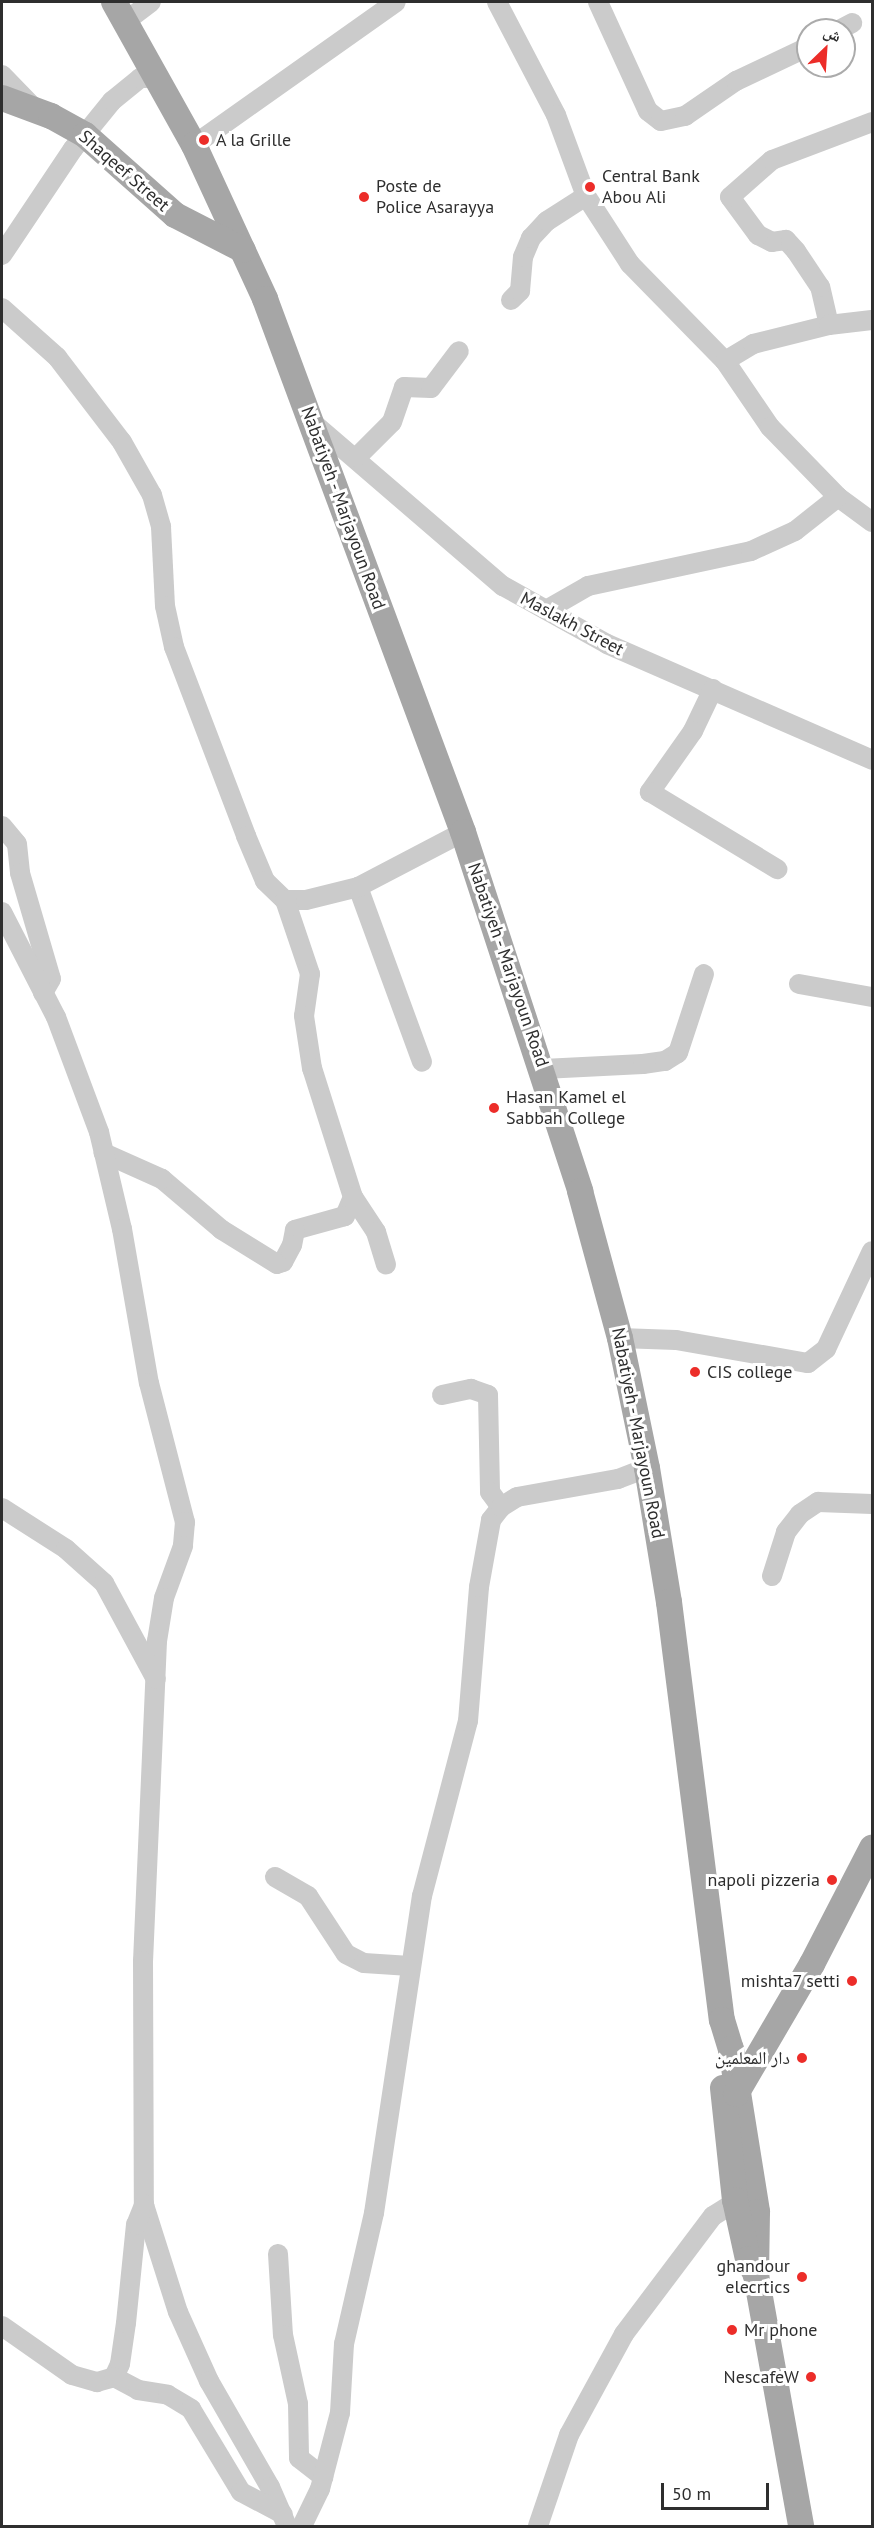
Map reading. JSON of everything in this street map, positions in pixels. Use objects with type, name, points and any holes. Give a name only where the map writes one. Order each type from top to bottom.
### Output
[{"type":"main road","name":"Nabatiyeh - Marjayoun Road","points":[[120,11],[155,78],[194,144],[243,250],[312,422],[463,832],[543,1069],[620,1338],[647,1468],[669,1602],[722,2020],[718,2036],[733,2106],[745,2195],[747,2259],[756,2275],[801,2526]]},
{"type":"main road","name":"Shaqeef Street","points":[[2,98],[36,111],[86,135],[175,215],[243,250]]},
{"type":"main road","points":[[733,2106],[765,2065],[793,1997],[873,1848]]},
{"type":"street","points":[[120,11],[151,2]]},
{"type":"street","points":[[194,144],[302,72],[396,2]]},
{"type":"street","points":[[497,2],[556,115],[586,196],[630,264],[724,361],[770,427],[838,497],[873,522]]},
{"type":"street","points":[[598,2],[648,111],[661,121],[685,116],[736,81],[796,53]]},
{"type":"street","points":[[2,75],[36,111]]},
{"type":"street","points":[[2,255],[86,135],[124,89],[140,78],[155,78]]},
{"type":"street","points":[[829,325],[820,287],[796,251],[786,240],[772,242],[758,235],[730,198],[772,160],[873,122]]},
{"type":"street","points":[[511,300],[520,291],[523,257],[531,238],[547,221],[586,196]]},
{"type":"street","points":[[2,308],[57,357],[122,442],[152,495],[161,527],[165,606],[180,666],[265,881],[285,900],[310,974],[304,1016],[316,1089],[353,1197],[376,1232],[386,1264]]},
{"type":"street","points":[[724,361],[753,345],[829,325],[873,320]]},
{"type":"street","points":[[357,457],[392,422],[404,387],[431,388],[459,351]]},
{"type":"street","name":"Maslakh Street","points":[[312,422],[357,457],[388,491],[488,574],[607,644],[873,760]]},
{"type":"street","points":[[548,609],[588,586],[751,551],[795,531],[838,497]]},
{"type":"street","points":[[713,689],[693,731],[650,792],[777,869]]},
{"type":"street","points":[[2,826],[16,844],[20,873],[51,979],[43,993]]},
{"type":"street","points":[[285,900],[306,900],[358,886],[463,832]]},
{"type":"street","points":[[358,886],[422,1062]]},
{"type":"street","points":[[2,912],[43,993],[73,1061],[104,1153],[149,1383],[185,1522],[183,1546],[159,1620],[143,1961],[144,2205],[177,2312],[209,2381],[285,2520]]},
{"type":"street","points":[[543,1069],[665,1061],[678,1053],[704,974]]},
{"type":"street","points":[[800,984],[873,997]]},
{"type":"street","points":[[104,1153],[162,1179],[222,1230],[278,1264],[283,1262],[292,1245],[295,1230],[345,1216],[353,1197]]},
{"type":"street","points":[[620,1338],[676,1340],[808,1363],[826,1349],[873,1251]]},
{"type":"street","points":[[442,1395],[471,1389],[488,1395],[490,1492],[501,1506]]},
{"type":"street","points":[[302,2526],[323,2477],[340,2413],[350,2313],[374,2213],[422,1896],[468,1721],[485,1538],[491,1520],[501,1506],[517,1497],[618,1479],[647,1468]]},
{"type":"street","points":[[772,1576],[786,1532],[800,1514],[818,1502],[873,1504]]},
{"type":"street","points":[[2,1508],[66,1549],[104,1584],[156,1679]]},
{"type":"street","points":[[275,1877],[308,1896],[346,1954],[364,1963],[410,1966]]},
{"type":"street","points":[[538,2526],[569,2435],[602,2369],[697,2235],[745,2195]]},
{"type":"street","points":[[114,2377],[120,2364],[126,2323],[136,2225],[144,2205]]},
{"type":"street","points":[[279,2254],[283,2335],[298,2404],[299,2458],[323,2477]]},
{"type":"street","points":[[2,2326],[72,2375],[97,2382],[114,2377],[138,2390],[181,2401],[198,2418],[241,2492],[285,2520]]},
{"type":"place","name":"A la Grille","points":[[204,140]]},
{"type":"place","name":"Central Bank Abou Ali","points":[[590,187]]},
{"type":"place","name":"Poste de Police Asarayya","points":[[364,197]]},
{"type":"place","name":"Hasan Kamel el Sabbah College","points":[[494,1108]]},
{"type":"place","name":"CIS college","points":[[695,1372]]},
{"type":"place","name":"napoli pizzeria","points":[[832,1880]]},
{"type":"place","name":"mishta7 setti","points":[[852,1981]]},
{"type":"place","name":"دار المعلمين","points":[[802,2058]]},
{"type":"place","name":"ghandour elecrtics","points":[[802,2277]]},
{"type":"place","name":"Mr phone","points":[[732,2330]]},
{"type":"place","name":"NescafeW","points":[[811,2377]]}]
